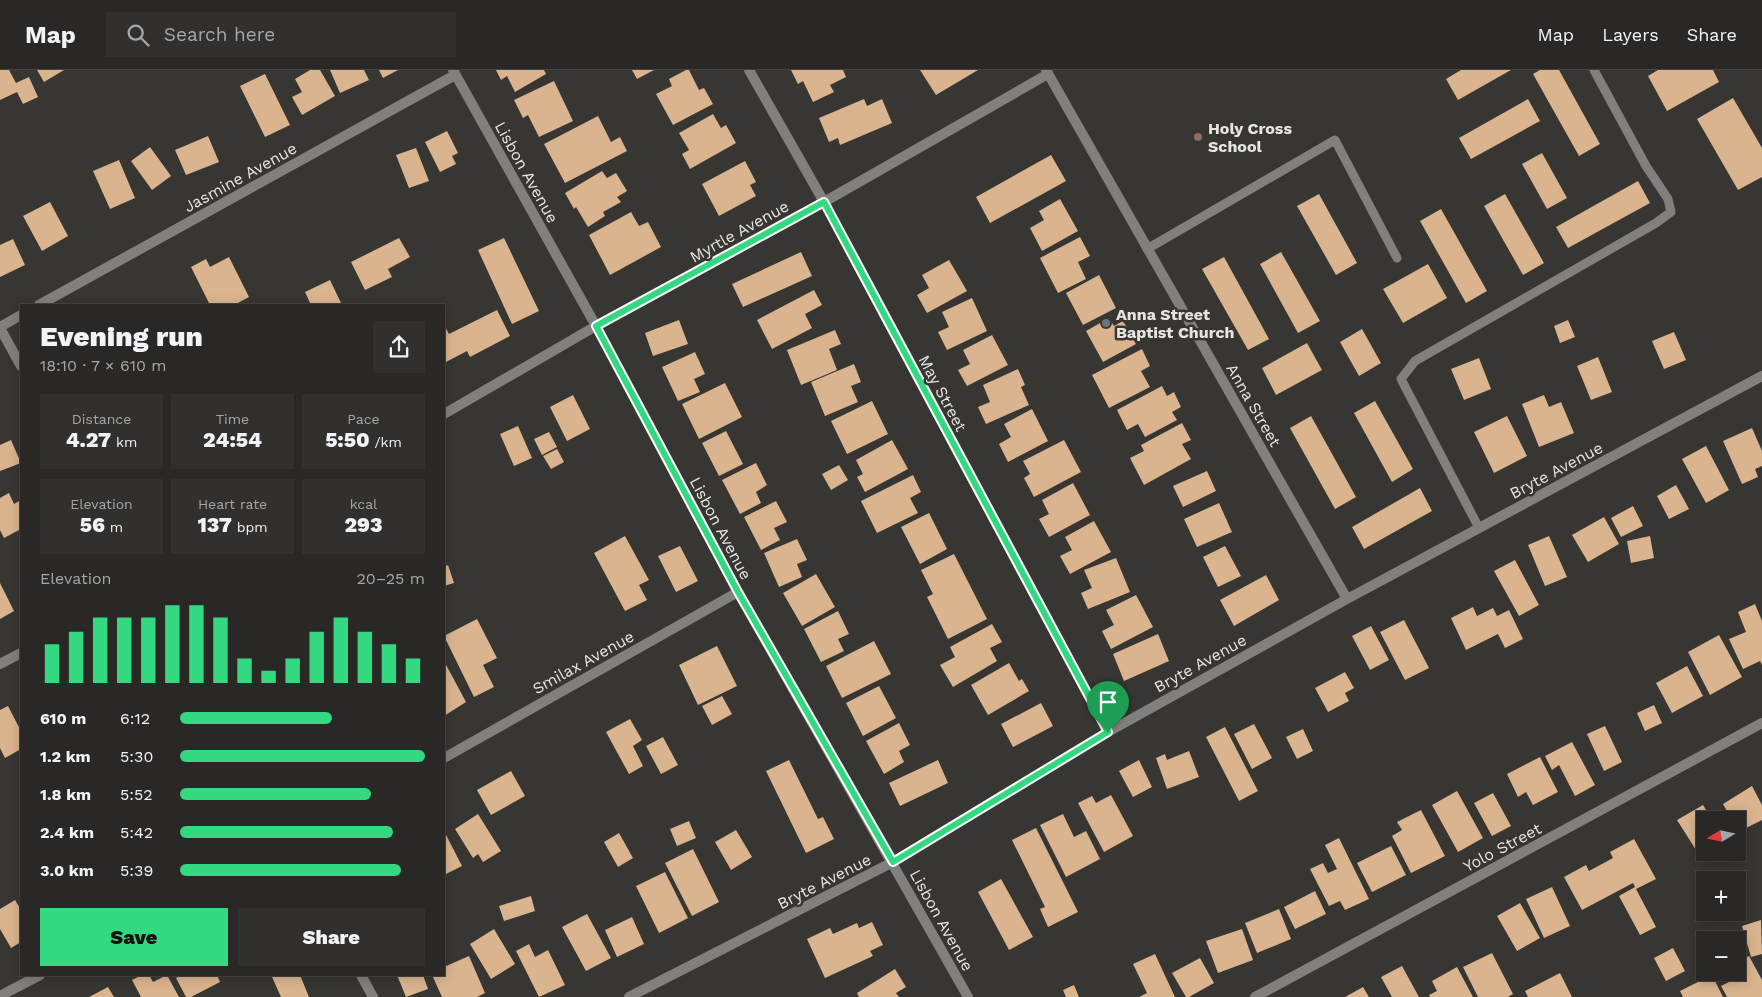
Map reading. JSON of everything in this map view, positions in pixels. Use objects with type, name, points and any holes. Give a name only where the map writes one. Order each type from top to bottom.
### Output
[{"type":"street","name":"May Street","points":[[749,70],[824,202],[1108,732]]},
{"type":"street","name":"Jasmine Avenue","points":[[41,304],[454,72]]},
{"type":"street","name":"Lisbon Avenue","points":[[454,72],[596,326],[738,592],[968,997]]},
{"type":"street","name":"Myrtle Avenue","points":[[445,413],[596,326],[824,202],[1047,72]]},
{"type":"street","name":"Anna Street","points":[[1047,72],[1347,599]]},
{"type":"street","points":[[20,316],[0,327],[20,364]]},
{"type":"street","name":"Bryte Avenue","points":[[629,997],[893,862],[1108,732],[1347,599],[1762,376]]},
{"type":"street","name":"Smilax Avenue","points":[[445,757],[738,592]]},
{"type":"street","points":[[0,664],[20,654]]},
{"type":"street","name":"Yolo Street","points":[[1255,997],[1762,724]]},
{"type":"street","points":[[0,996],[38,976]]},
{"type":"street","points":[[362,976],[373,997]]},
{"type":"lane","points":[[1479,528],[1401,379],[1415,361],[1656,223],[1671,212],[1668,198],[1646,166],[1594,70]]},
{"type":"lane","points":[[1147,249],[1334,140],[1397,258]]},
{"type":"building","points":[[0,70],[9,70],[16,83],[29,77],[38,97],[23,104],[17,92],[0,100]]},
{"type":"building","points":[[37,70],[64,70],[44,82]]},
{"type":"building","points":[[310,70],[320,70],[335,96],[302,115],[292,97],[302,92],[295,79]]},
{"type":"building","points":[[330,70],[364,70],[369,80],[340,93]]},
{"type":"building","points":[[379,70],[398,70],[383,78]]},
{"type":"building","points":[[496,70],[544,70],[546,74],[515,92],[507,76],[501,80]]},
{"type":"building","points":[[632,70],[654,70],[637,79]]},
{"type":"building","points":[[689,70],[699,90],[704,88],[713,104],[673,125],[656,94],[672,86],[669,79]]},
{"type":"building","points":[[791,70],[843,70],[846,77],[830,85],[834,92],[813,102],[803,81],[798,84]]},
{"type":"building","points":[[920,70],[978,70],[936,95]]},
{"type":"building","points":[[1461,70],[1511,70],[1458,100],[1446,79]]},
{"type":"building","points":[[1540,70],[1559,70],[1600,144],[1579,156],[1533,74]]},
{"type":"building","points":[[1658,70],[1713,70],[1719,82],[1667,111],[1648,76]]},
{"type":"building","points":[[265,74],[290,125],[265,137],[240,86]]},
{"type":"building","points":[[554,81],[573,121],[539,137],[528,115],[523,118],[514,100]]},
{"type":"building","points":[[1733,98],[1762,148],[1762,177],[1738,190],[1697,119]]},
{"type":"building","points":[[864,99],[867,106],[882,99],[892,123],[840,145],[838,138],[829,142],[819,118]]},
{"type":"building","points":[[1528,99],[1540,121],[1471,159],[1459,138]]},
{"type":"building","points":[[713,114],[721,128],[726,125],[736,143],[690,169],[682,154],[689,150],[679,133]]},
{"type":"building","points":[[598,116],[611,142],[620,137],[627,151],[565,183],[544,144]]},
{"type":"building","points":[[447,131],[458,153],[452,156],[456,164],[440,172],[425,142]]},
{"type":"building","points":[[208,136],[219,162],[186,175],[175,150]]},
{"type":"building","points":[[150,147],[171,176],[152,190],[131,161]]},
{"type":"building","points":[[416,148],[429,181],[409,188],[396,155]]},
{"type":"building","points":[[1542,153],[1567,198],[1547,209],[1522,164]]},
{"type":"building","points":[[1051,155],[1066,181],[990,223],[976,197]]},
{"type":"building","points":[[119,160],[135,198],[110,209],[93,171]]},
{"type":"building","points":[[745,161],[756,182],[750,185],[756,196],[719,216],[702,184]]},
{"type":"building","points":[[602,171],[607,178],[616,173],[627,191],[617,197],[621,202],[603,212],[605,216],[588,227],[576,207],[574,209],[565,193]]},
{"type":"building","points":[[1638,181],[1650,203],[1568,248],[1556,227]]},
{"type":"building","points":[[1319,194],[1357,263],[1336,275],[1297,206]]},
{"type":"building","points":[[1505,194],[1544,263],[1523,275],[1484,206]]},
{"type":"building","points":[[1060,199],[1078,231],[1042,251],[1030,228],[1044,220],[1039,211]]},
{"type":"building","points":[[50,202],[68,236],[42,251],[23,216]]},
{"type":"building","points":[[1441,209],[1487,291],[1466,303],[1420,221]]},
{"type":"building","points":[[631,212],[639,226],[648,222],[661,247],[610,275],[589,235]]},
{"type":"building","points":[[1080,237],[1090,256],[1078,262],[1086,279],[1058,293],[1040,258]]},
{"type":"building","points":[[399,238],[410,257],[388,269],[392,277],[365,290],[351,262]]},
{"type":"building","points":[[504,238],[539,311],[512,324],[478,250]]},
{"type":"building","points":[[13,239],[25,265],[0,277],[0,245]]},
{"type":"building","points":[[801,252],[812,276],[743,307],[732,284]]},
{"type":"building","points":[[1281,252],[1320,321],[1298,333],[1260,264]]},
{"type":"building","points":[[229,257],[249,297],[236,304],[210,304],[191,267],[206,259],[210,267]]},
{"type":"building","points":[[1224,257],[1269,339],[1248,350],[1202,269]]},
{"type":"building","points":[[949,260],[967,291],[927,313],[917,295],[929,288],[922,275]]},
{"type":"building","points":[[1428,264],[1447,298],[1403,323],[1383,289]]},
{"type":"building","points":[[1099,275],[1116,308],[1083,325],[1066,293]]},
{"type":"building","points":[[330,280],[342,304],[311,304],[305,292]]},
{"type":"building","points":[[814,290],[822,305],[805,314],[812,328],[772,349],[757,320]]},
{"type":"building","points":[[972,298],[987,331],[947,350],[938,332],[949,327],[942,312]]},
{"type":"building","points":[[497,310],[510,336],[470,357],[467,351],[445,362],[445,327],[449,334]]},
{"type":"building","points":[[1109,318],[1114,326],[1123,321],[1136,344],[1103,362],[1086,331]]},
{"type":"building","points":[[679,320],[688,344],[653,356],[645,333]]},
{"type":"building","points":[[1568,320],[1575,337],[1560,343],[1554,326]]},
{"type":"building","points":[[1362,329],[1381,363],[1359,376],[1340,342]]},
{"type":"building","points":[[835,330],[841,344],[829,349],[837,370],[801,385],[787,350]]},
{"type":"building","points":[[1674,332],[1686,360],[1664,369],[1652,341]]},
{"type":"building","points":[[992,335],[1008,365],[967,386],[958,370],[970,364],[963,350]]},
{"type":"building","points":[[1307,343],[1322,370],[1276,395],[1262,368]]},
{"type":"building","points":[[1142,349],[1150,366],[1141,371],[1150,387],[1109,408],[1092,375]]},
{"type":"building","points":[[695,352],[705,374],[694,379],[700,392],[678,401],[662,367]]},
{"type":"building","points":[[1598,357],[1612,392],[1591,400],[1577,366]]},
{"type":"building","points":[[1479,358],[1491,389],[1464,400],[1451,369]]},
{"type":"building","points":[[854,364],[861,382],[851,386],[858,402],[825,416],[811,382]]},
{"type":"building","points":[[1018,369],[1025,385],[1021,387],[1029,405],[986,424],[978,407],[990,402],[983,385]]},
{"type":"building","points":[[725,383],[742,417],[699,439],[682,404]]},
{"type":"building","points":[[1162,386],[1167,396],[1174,392],[1181,407],[1172,412],[1177,420],[1145,437],[1138,424],[1127,430],[1117,410]]},
{"type":"building","points":[[573,395],[590,429],[567,441],[550,407]]},
{"type":"building","points":[[1544,395],[1549,407],[1561,402],[1574,433],[1539,447],[1522,404]]},
{"type":"building","points":[[872,401],[888,434],[847,454],[831,421]]},
{"type":"building","points":[[1375,401],[1413,469],[1392,482],[1354,413]]},
{"type":"building","points":[[1032,409],[1048,441],[1008,462],[999,444],[1011,437],[1004,424]]},
{"type":"building","points":[[1311,416],[1356,497],[1335,509],[1290,428]]},
{"type":"building","points":[[1507,416],[1527,456],[1494,473],[1474,432]]},
{"type":"building","points":[[1182,423],[1191,440],[1182,444],[1191,459],[1144,485],[1130,458],[1144,451],[1141,445]]},
{"type":"building","points":[[518,426],[532,458],[514,466],[500,434]]},
{"type":"building","points":[[1752,428],[1762,451],[1762,466],[1755,469],[1758,477],[1742,484],[1723,441]]},
{"type":"building","points":[[726,431],[743,464],[719,476],[702,443]]},
{"type":"building","points":[[549,432],[557,447],[542,455],[534,439]]},
{"type":"building","points":[[11,440],[20,463],[0,471],[0,445]]},
{"type":"building","points":[[892,440],[908,469],[865,492],[857,477],[863,474],[856,460]]},
{"type":"building","points":[[1064,440],[1081,472],[1034,497],[1024,478],[1030,474],[1023,461]]},
{"type":"building","points":[[1706,446],[1729,490],[1706,503],[1682,459]]},
{"type":"building","points":[[557,449],[564,462],[551,469],[543,456]]},
{"type":"building","points":[[756,463],[767,485],[756,492],[761,503],[740,514],[722,480]]},
{"type":"building","points":[[839,465],[848,480],[831,490],[822,474]]},
{"type":"building","points":[[1207,471],[1216,491],[1183,507],[1173,486]]},
{"type":"building","points":[[913,475],[921,492],[910,498],[918,513],[877,533],[861,501]]},
{"type":"building","points":[[1073,483],[1090,515],[1049,537],[1039,519],[1049,514],[1042,500]]},
{"type":"building","points":[[1676,485],[1689,509],[1669,519],[1657,496]]},
{"type":"building","points":[[1420,488],[1432,511],[1364,549],[1352,527]]},
{"type":"building","points":[[9,493],[14,504],[20,501],[20,530],[4,538],[0,530],[0,498]]},
{"type":"building","points":[[776,501],[787,522],[774,528],[780,540],[761,550],[744,517]]},
{"type":"building","points":[[1219,503],[1232,532],[1197,547],[1184,519]]},
{"type":"building","points":[[1633,506],[1643,526],[1621,537],[1611,518]]},
{"type":"building","points":[[929,513],[947,549],[920,564],[901,527]]},
{"type":"building","points":[[1604,517],[1619,544],[1588,562],[1572,535]]},
{"type":"building","points":[[1094,521],[1111,552],[1070,574],[1060,556],[1072,550],[1065,537]]},
{"type":"building","points":[[625,536],[649,580],[639,585],[647,600],[625,611],[594,553]]},
{"type":"building","points":[[1549,536],[1567,577],[1545,586],[1528,545]]},
{"type":"building","points":[[1650,536],[1654,558],[1631,563],[1627,541]]},
{"type":"building","points":[[797,539],[807,560],[797,564],[802,577],[779,587],[764,553]]},
{"type":"building","points":[[680,546],[698,581],[676,592],[658,556]]},
{"type":"building","points":[[1225,546],[1241,576],[1218,587],[1203,557]]},
{"type":"building","points":[[954,554],[987,619],[948,639],[927,597],[933,594],[921,570]]},
{"type":"building","points":[[1116,558],[1130,592],[1088,609],[1081,593],[1092,588],[1084,570]]},
{"type":"building","points":[[1515,560],[1539,605],[1519,616],[1494,571]]},
{"type":"building","points":[[448,565],[454,583],[445,586],[445,566]]},
{"type":"building","points":[[816,574],[835,607],[802,626],[783,593]]},
{"type":"building","points":[[1266,575],[1279,600],[1234,626],[1220,600]]},
{"type":"building","points":[[0,583],[14,611],[0,619]]},
{"type":"building","points":[[1136,595],[1153,627],[1111,649],[1102,631],[1114,625],[1106,610]]},
{"type":"building","points":[[1755,604],[1762,621],[1762,665],[1760,661],[1743,669],[1729,639],[1746,632],[1738,612]]},
{"type":"building","points":[[1473,607],[1477,616],[1493,608],[1497,616],[1509,610],[1523,639],[1505,648],[1498,634],[1466,650],[1451,618]]},
{"type":"building","points":[[838,611],[849,634],[838,639],[844,651],[821,662],[804,629]]},
{"type":"building","points":[[477,619],[497,658],[483,665],[494,687],[474,697],[445,635]]},
{"type":"building","points":[[1404,620],[1429,668],[1405,680],[1380,632]]},
{"type":"building","points":[[992,624],[1002,642],[990,648],[997,661],[953,687],[940,665],[955,657],[950,647]]},
{"type":"building","points":[[1371,626],[1389,660],[1370,670],[1352,636]]},
{"type":"building","points":[[1158,634],[1169,661],[1124,681],[1113,654]]},
{"type":"building","points":[[1719,635],[1742,677],[1710,695],[1688,652]]},
{"type":"building","points":[[874,641],[891,674],[842,698],[826,666]]},
{"type":"building","points":[[717,646],[737,686],[698,705],[679,665]]},
{"type":"building","points":[[445,663],[466,702],[445,715]]},
{"type":"building","points":[[1009,663],[1019,681],[1022,679],[1029,691],[988,715],[971,685]]},
{"type":"building","points":[[1687,666],[1703,696],[1672,713],[1656,683]]},
{"type":"building","points":[[1345,672],[1354,688],[1345,693],[1349,701],[1328,712],[1315,688]]},
{"type":"building","points":[[879,686],[896,718],[863,736],[846,703]]},
{"type":"building","points":[[722,696],[732,714],[712,725],[702,706]]},
{"type":"building","points":[[1041,703],[1053,726],[1013,747],[1001,724]]},
{"type":"building","points":[[1654,705],[1662,723],[1645,731],[1637,713]]},
{"type":"building","points":[[8,706],[20,729],[20,750],[5,758],[0,748],[0,710]]},
{"type":"building","points":[[630,719],[642,740],[633,746],[643,766],[629,774],[606,732]]},
{"type":"building","points":[[899,723],[910,745],[899,751],[904,762],[884,774],[866,741]]},
{"type":"building","points":[[1254,724],[1272,758],[1252,769],[1234,734]]},
{"type":"building","points":[[1605,726],[1622,762],[1604,771],[1587,734]]},
{"type":"building","points":[[1225,727],[1258,791],[1239,801],[1206,737]]},
{"type":"building","points":[[1303,729],[1313,751],[1297,759],[1286,737]]},
{"type":"building","points":[[663,737],[678,765],[661,774],[646,746]]},
{"type":"building","points":[[1572,742],[1595,785],[1575,796],[1559,765],[1552,770],[1545,756]]},
{"type":"building","points":[[1189,751],[1199,777],[1167,789],[1156,758],[1165,754],[1167,760]]},
{"type":"building","points":[[1540,757],[1558,792],[1533,805],[1526,792],[1518,797],[1507,774]]},
{"type":"building","points":[[789,760],[818,819],[823,817],[834,839],[806,853],[766,771]]},
{"type":"building","points":[[938,760],[948,783],[900,806],[889,783]]},
{"type":"building","points":[[1139,760],[1152,787],[1133,797],[1119,771]]},
{"type":"building","points":[[511,771],[525,796],[491,815],[477,790]]},
{"type":"building","points":[[1752,786],[1762,805],[1762,820],[1746,828],[1746,811],[1727,811],[1723,804]]},
{"type":"building","points":[[1457,791],[1483,838],[1458,852],[1432,805]]},
{"type":"building","points":[[1493,793],[1511,826],[1492,836],[1474,803]]},
{"type":"building","points":[[1111,795],[1133,836],[1104,852],[1078,803],[1092,796],[1096,803]]},
{"type":"building","points":[[1703,805],[1707,811],[1696,811],[1696,850],[1677,820]]},
{"type":"building","points":[[1421,810],[1445,856],[1411,873],[1392,836],[1402,830],[1397,822]]},
{"type":"building","points":[[478,814],[501,851],[483,862],[478,854],[473,858],[455,829]]},
{"type":"building","points":[[1063,814],[1074,837],[1086,831],[1100,859],[1066,877],[1040,825]]},
{"type":"building","points":[[689,821],[696,838],[677,846],[670,829]]},
{"type":"building","points":[[1036,828],[1078,912],[1048,927],[1040,909],[1045,907],[1012,840]]},
{"type":"building","points":[[736,830],[752,857],[731,870],[715,842]]},
{"type":"building","points":[[445,833],[462,866],[445,874]]},
{"type":"building","points":[[619,833],[633,858],[618,867],[604,842]]},
{"type":"building","points":[[1339,838],[1369,899],[1345,910],[1340,901],[1329,906],[1310,869],[1323,863],[1328,873],[1337,869],[1325,845]]},
{"type":"building","points":[[1634,839],[1656,879],[1636,889],[1656,927],[1640,935],[1619,896],[1635,887],[1633,883],[1582,910],[1564,877],[1586,865],[1589,871],[1613,858],[1610,852]]},
{"type":"building","points":[[1391,846],[1406,875],[1372,892],[1357,863]]},
{"type":"building","points":[[693,849],[719,902],[692,916],[665,863]]},
{"type":"building","points":[[665,872],[688,918],[659,933],[636,886]]},
{"type":"building","points":[[1001,879],[1033,937],[1009,950],[978,892]]},
{"type":"building","points":[[1552,887],[1570,926],[1544,938],[1526,899]]},
{"type":"building","points":[[1315,891],[1326,914],[1295,929],[1284,907]]},
{"type":"building","points":[[531,896],[535,911],[504,921],[499,906]]},
{"type":"building","points":[[15,900],[20,908],[20,943],[11,948],[0,929],[0,909]]},
{"type":"building","points":[[1520,903],[1540,938],[1517,951],[1497,916]]},
{"type":"building","points":[[1279,909],[1291,939],[1257,953],[1245,923]]},
{"type":"building","points":[[587,914],[611,958],[586,971],[562,927]]},
{"type":"building","points":[[632,917],[644,944],[617,957],[605,930]]},
{"type":"building","points":[[1761,920],[1762,954],[1751,957],[1746,940],[1746,931],[1743,931],[1742,926]]},
{"type":"building","points":[[872,922],[883,945],[870,951],[873,956],[825,978],[807,939],[830,928],[833,934],[857,923],[859,928]]},
{"type":"building","points":[[494,929],[515,964],[491,979],[470,944]]},
{"type":"building","points":[[1242,929],[1253,960],[1218,973],[1206,941]]},
{"type":"building","points":[[529,944],[535,957],[548,950],[565,985],[539,997],[516,951]]},
{"type":"building","points":[[1673,948],[1685,971],[1666,981],[1654,958]]},
{"type":"building","points":[[1492,953],[1513,994],[1508,997],[1478,997],[1463,967]]},
{"type":"building","points":[[1155,954],[1175,997],[1139,997],[1147,993],[1133,964]]},
{"type":"building","points":[[469,956],[485,993],[477,997],[442,997],[432,976],[445,976],[445,967]]},
{"type":"building","points":[[1749,956],[1762,980],[1762,997],[1727,997],[1721,986],[1731,981],[1746,981],[1746,958]]},
{"type":"building","points":[[1200,958],[1214,983],[1186,997],[1172,973]]},
{"type":"building","points":[[1402,966],[1419,997],[1392,997],[1381,977]]},
{"type":"building","points":[[1457,967],[1473,997],[1430,997],[1429,995],[1437,991],[1432,981]]},
{"type":"building","points":[[895,969],[906,987],[896,993],[899,997],[859,997],[857,993]]},
{"type":"building","points":[[1560,973],[1572,997],[1528,997],[1525,991]]},
{"type":"building","points":[[140,976],[150,976],[153,982],[168,976],[179,997],[141,997],[132,980]]},
{"type":"building","points":[[179,976],[217,976],[220,982],[191,997],[186,997],[176,978]]},
{"type":"building","points":[[300,976],[309,997],[281,997],[272,977]]},
{"type":"building","points":[[397,976],[423,976],[428,989],[406,997]]},
{"type":"building","points":[[1700,981],[1715,981],[1723,997],[1683,997],[1680,991]]},
{"type":"building","points":[[1074,985],[1079,997],[1066,997],[1063,990]]},
{"type":"building","points":[[108,987],[114,997],[89,997]]},
{"type":"building","points":[[1363,987],[1369,997],[1345,997]]},
{"type":"place","name":"Holy Cross School","points":[[1198,137]]},
{"type":"place","name":"Anna Street Baptist Church","points":[[1106,323]]},
{"type":"route","points":[[824,202],[1108,732],[893,862],[738,592],[596,326],[824,202]]}]
